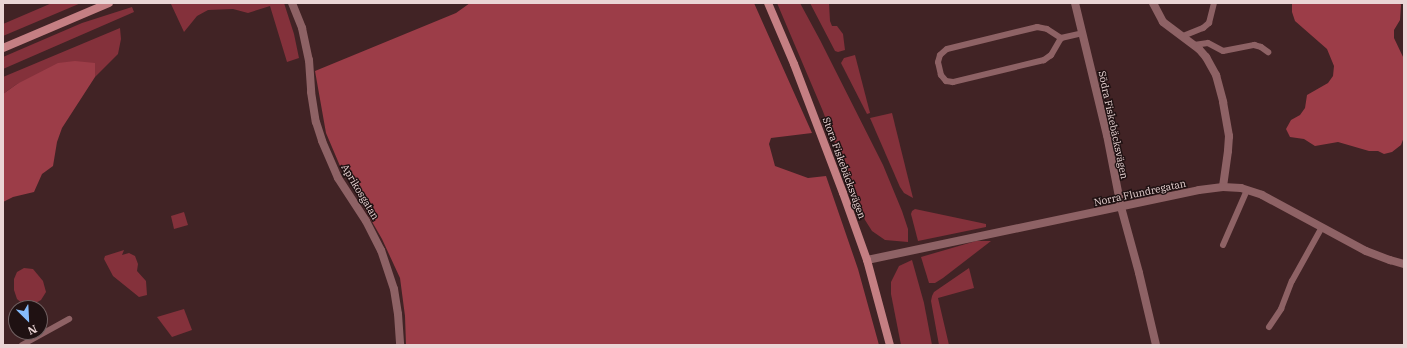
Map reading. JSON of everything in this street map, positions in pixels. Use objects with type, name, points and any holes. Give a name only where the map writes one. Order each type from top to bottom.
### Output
[{"type":"street","points":[[3,48],[109,3]]},
{"type":"street","name":"Aprikosgatan","points":[[292,3],[302,28],[309,60],[315,115],[322,141],[338,178],[366,221],[381,250],[394,289],[398,314],[400,345]]},
{"type":"street","name":"Stora Fiskebäcksvägen","points":[[768,3],[818,124],[867,260],[890,345]]},
{"type":"street","name":"Södra Fiskebäcksvägen","points":[[1075,3],[1106,135],[1120,207],[1139,272],[1156,345]]},
{"type":"street","points":[[1153,3],[1164,22],[1194,44],[1206,57],[1220,86],[1228,136],[1228,151],[1223,187]]},
{"type":"street","name":"Norra Flundregatan","points":[[867,260],[1199,190],[1223,187],[1247,190],[1270,198],[1373,254],[1404,264]]},
{"type":"lane","points":[[1183,36],[1203,28],[1209,23],[1214,3]]},
{"type":"lane","points":[[1061,38],[1047,28],[1037,27],[947,49],[940,55],[938,62],[941,75],[946,81],[953,82],[1044,60],[1051,55],[1061,38],[1082,33]]},
{"type":"lane","points":[[1194,44],[1208,43],[1223,51],[1254,45],[1261,47],[1268,52]]},
{"type":"lane","points":[[1223,245],[1247,190]]},
{"type":"lane","points":[[1269,327],[1281,309],[1292,281],[1322,227]]},
{"type":"lane","points":[[22,345],[69,319]]},
{"type":"shaded area","points":[[52,3],[81,3],[3,36],[3,24]]},
{"type":"shaded area","points":[[284,3],[294,34],[299,58],[287,62],[270,6],[248,13],[233,9],[208,10],[197,16],[184,32],[171,4]]},
{"type":"shaded area","points":[[470,3],[754,3],[812,133],[771,138],[769,144],[775,166],[808,178],[826,176],[858,269],[879,345],[406,345],[405,316],[400,278],[382,239],[340,166],[326,133],[315,71],[456,13]]},
{"type":"shaded area","points":[[777,3],[800,3],[883,165],[908,229],[908,242],[885,240],[872,231],[865,220],[822,109]]},
{"type":"shaded area","points":[[810,3],[829,3],[830,21],[832,26],[837,26],[843,34],[845,50],[838,52],[835,51]]},
{"type":"shaded area","points":[[1292,3],[1400,3],[1400,20],[1394,30],[1394,38],[1404,59],[1404,137],[1401,145],[1392,152],[1384,154],[1378,151],[1369,151],[1338,142],[1315,146],[1304,139],[1290,137],[1286,129],[1291,120],[1300,115],[1305,108],[1307,95],[1328,83],[1333,76],[1334,66],[1327,49],[1295,21],[1292,12]]},
{"type":"shaded area","points":[[132,7],[134,12],[3,69],[3,57],[82,23]]},
{"type":"shaded area","points":[[120,28],[121,39],[118,54],[95,77],[95,63],[17,84],[3,94],[3,77]]},
{"type":"shaded area","points":[[855,55],[870,113],[867,114],[841,63],[844,58]]},
{"type":"shaded area","points":[[75,61],[95,63],[95,77],[62,128],[57,142],[53,166],[42,174],[34,192],[13,197],[3,202],[3,94],[17,84],[58,63]]},
{"type":"shaded area","points":[[892,113],[913,198],[904,193],[900,187],[870,118]]},
{"type":"shaded area","points":[[915,209],[986,224],[986,227],[918,241],[911,214]]},
{"type":"shaded area","points":[[184,212],[188,225],[174,229],[171,216]]},
{"type":"shaded area","points":[[976,241],[991,241],[943,278],[935,283],[929,283],[921,257]]},
{"type":"shaded area","points":[[124,250],[122,255],[129,253],[135,256],[138,264],[137,271],[146,281],[147,295],[139,297],[113,276],[104,259],[105,256]]},
{"type":"shaded area","points":[[912,260],[924,303],[932,345],[901,345],[891,294],[891,282],[899,266]]},
{"type":"shaded area","points":[[24,268],[33,269],[43,281],[46,292],[41,300],[17,299],[14,290],[14,279],[17,272]]},
{"type":"shaded area","points":[[969,268],[974,288],[938,298],[949,345],[939,345],[931,301],[932,296],[934,292]]},
{"type":"shaded area","points":[[184,309],[192,330],[172,337],[157,317]]}]
